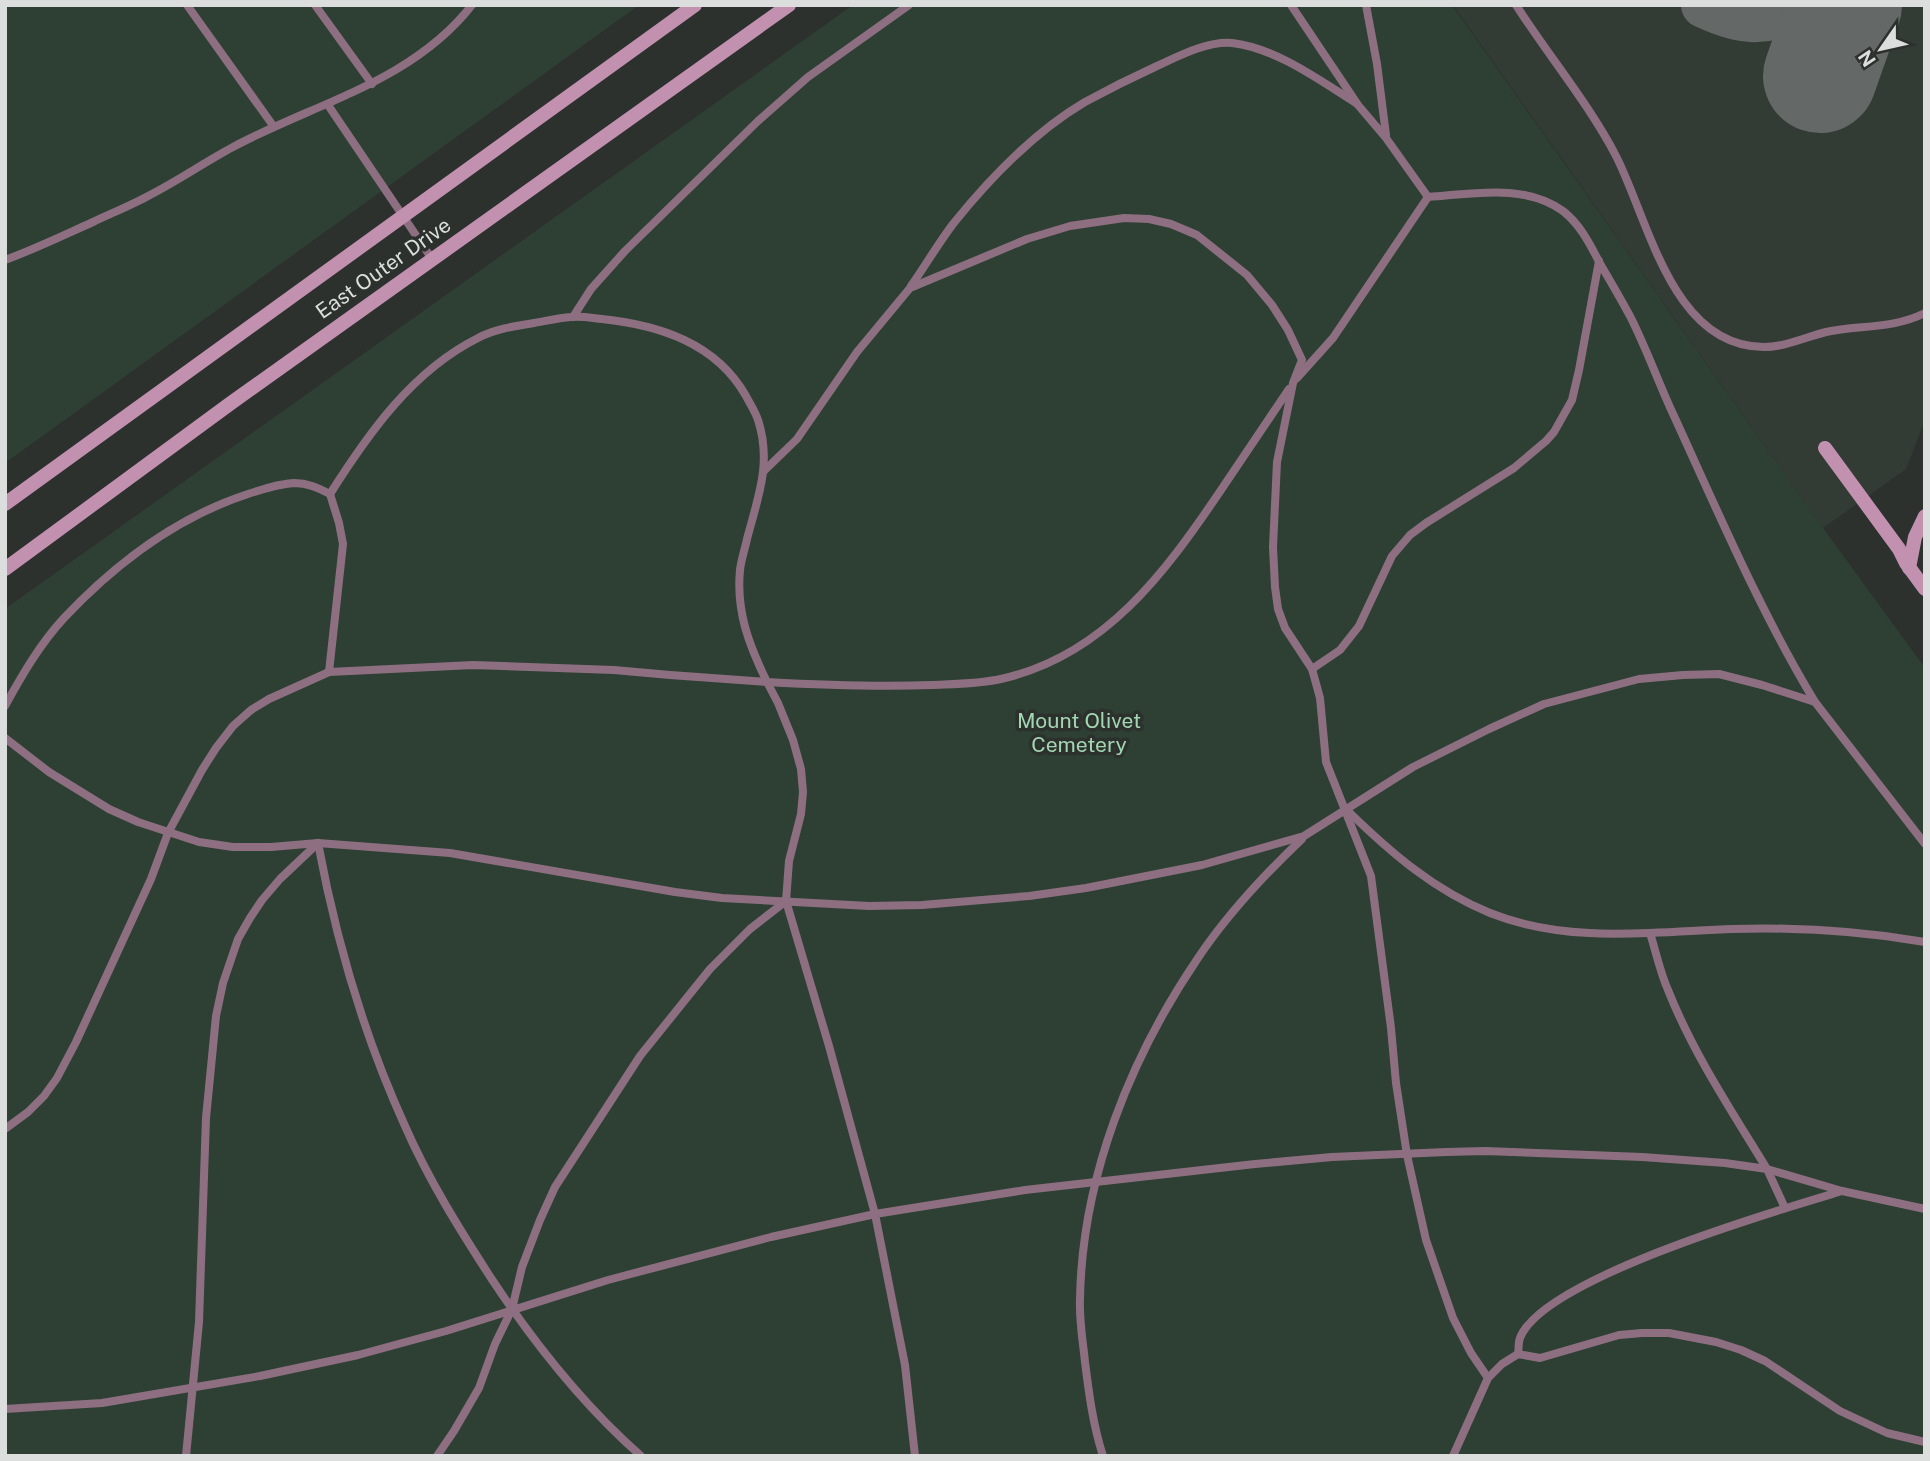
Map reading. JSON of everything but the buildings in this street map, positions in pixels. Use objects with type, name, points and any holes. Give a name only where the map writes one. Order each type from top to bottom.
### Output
[{"type":"main road","name":"East Outer Drive","points":[[5,504],[695,5]]},
{"type":"main road","name":"East Outer Drive","points":[[5,569],[230,403],[789,5]]},
{"type":"main road","points":[[1825,448],[1925,589]]},
{"type":"main road","points":[[1909,568],[1915,537],[1925,516]]},
{"type":"main road","points":[[1894,543],[1915,537]]},
{"type":"lane","points":[[187,5],[274,127]]},
{"type":"lane","points":[[315,5],[372,84]]},
{"type":"lane","points":[[5,260],[150,195],[233,147],[372,84],[416,59],[462,19],[472,5]]},
{"type":"lane","points":[[573,317],[591,289],[625,251],[758,121],[808,77],[909,5]]},
{"type":"lane","points":[[1291,5],[1358,105],[1386,138],[1428,197]]},
{"type":"lane","points":[[1366,5],[1377,64],[1386,138]]},
{"type":"lane","points":[[1516,5],[1614,153],[1663,265],[1686,305],[1705,325],[1732,340],[1763,347],[1829,332],[1895,324],[1925,313]]},
{"type":"lane","points":[[764,471],[797,439],[857,352],[910,288],[951,227],[976,196],[1044,131],[1084,103],[1181,55],[1212,45],[1229,43],[1267,51],[1358,105]]},
{"type":"lane","points":[[328,104],[432,259]]},
{"type":"lane","points":[[1428,197],[1523,194],[1562,211],[1576,224],[1588,240],[1631,319],[1742,563],[1796,670],[1815,702],[1925,844]]},
{"type":"lane","points":[[5,1129],[28,1112],[57,1079],[122,946],[168,833],[216,748],[233,726],[251,710],[329,672],[513,665],[818,685],[911,686],[999,680],[1035,669],[1097,636],[1132,606],[1177,553],[1293,383],[1333,338],[1428,197]]},
{"type":"lane","points":[[910,288],[1027,239],[1070,226],[1124,218],[1149,219],[1171,224],[1197,235],[1221,253],[1247,275],[1272,305],[1288,330],[1302,360],[1293,383],[1277,463],[1273,547],[1278,609],[1285,628],[1312,669],[1320,698],[1326,762],[1371,876],[1396,1083],[1407,1155],[1426,1240],[1453,1318],[1488,1378]]},
{"type":"lane","points":[[1312,669],[1340,650],[1359,626],[1392,556],[1410,535],[1514,468],[1554,432],[1572,400],[1599,261]]},
{"type":"lane","points":[[330,494],[379,422],[432,368],[478,337],[504,328],[573,317],[621,321],[659,329],[690,341],[710,353],[742,390],[757,418],[764,444],[764,471],[740,568],[740,596],[746,634],[793,740],[801,769],[803,792],[801,814],[789,860],[786,901],[875,1214],[905,1365],[915,1456]]},
{"type":"lane","points":[[5,706],[38,651],[63,619],[93,590],[153,542],[184,522],[224,502],[272,486],[296,483],[313,486],[330,494],[343,544],[329,672]]},
{"type":"lane","points":[[1103,1456],[1090,1406],[1080,1302],[1084,1244],[1095,1181],[1125,1092],[1173,999],[1198,958],[1228,918],[1282,858],[1304,836],[1413,767],[1544,704],[1639,679],[1719,674],[1815,702]]},
{"type":"lane","points":[[5,738],[49,772],[108,809],[168,833],[199,842],[233,847],[318,843],[450,853],[722,898],[883,906],[1029,896],[1086,888],[1202,865],[1304,836]]},
{"type":"lane","points":[[1346,809],[1386,848],[1434,883],[1491,913],[1549,929],[1576,933],[1735,929],[1839,930],[1925,942]]},
{"type":"lane","points":[[318,843],[327,889],[367,1032],[406,1129],[458,1228],[512,1309],[581,1396],[641,1456]]},
{"type":"lane","points":[[186,1456],[201,1269],[206,1118],[216,1016],[238,939],[250,918],[280,879],[318,843]]},
{"type":"lane","points":[[437,1456],[479,1388],[495,1344],[512,1309],[522,1266],[555,1187],[640,1056],[710,969],[750,929],[786,901]]},
{"type":"lane","points":[[1650,933],[1667,989],[1689,1035],[1717,1090],[1766,1169],[1785,1208]]},
{"type":"lane","points":[[5,1409],[102,1403],[193,1388],[358,1354],[446,1331],[608,1280],[771,1237],[875,1214],[1095,1181],[1332,1157],[1485,1151],[1577,1154],[1711,1162],[1766,1169],[1842,1191],[1925,1209]]},
{"type":"lane","points":[[1518,1354],[1520,1338],[1531,1322],[1548,1307],[1596,1280],[1646,1257],[1744,1221],[1842,1191]]},
{"type":"lane","points":[[1453,1456],[1488,1378],[1502,1364],[1518,1354],[1540,1358],[1619,1335],[1642,1333],[1669,1333],[1741,1350],[1765,1361],[1840,1411],[1887,1433],[1925,1442]]},
{"type":"shaded area","points":[[1453,5],[1925,5],[1925,420],[1906,469],[1823,528]]},
{"type":"green space","points":[[5,5],[639,5],[5,463]]},
{"type":"green space","name":"Mount Olivet Cemetery","points":[[853,5],[1452,5],[1925,668],[1925,1456],[5,1456],[5,609]]},
{"type":"taxiway","points":[[1704,5],[1730,15],[1754,19],[1778,16],[1804,5]]},
{"type":"runway","points":[[1820,76],[1845,5]]}]
